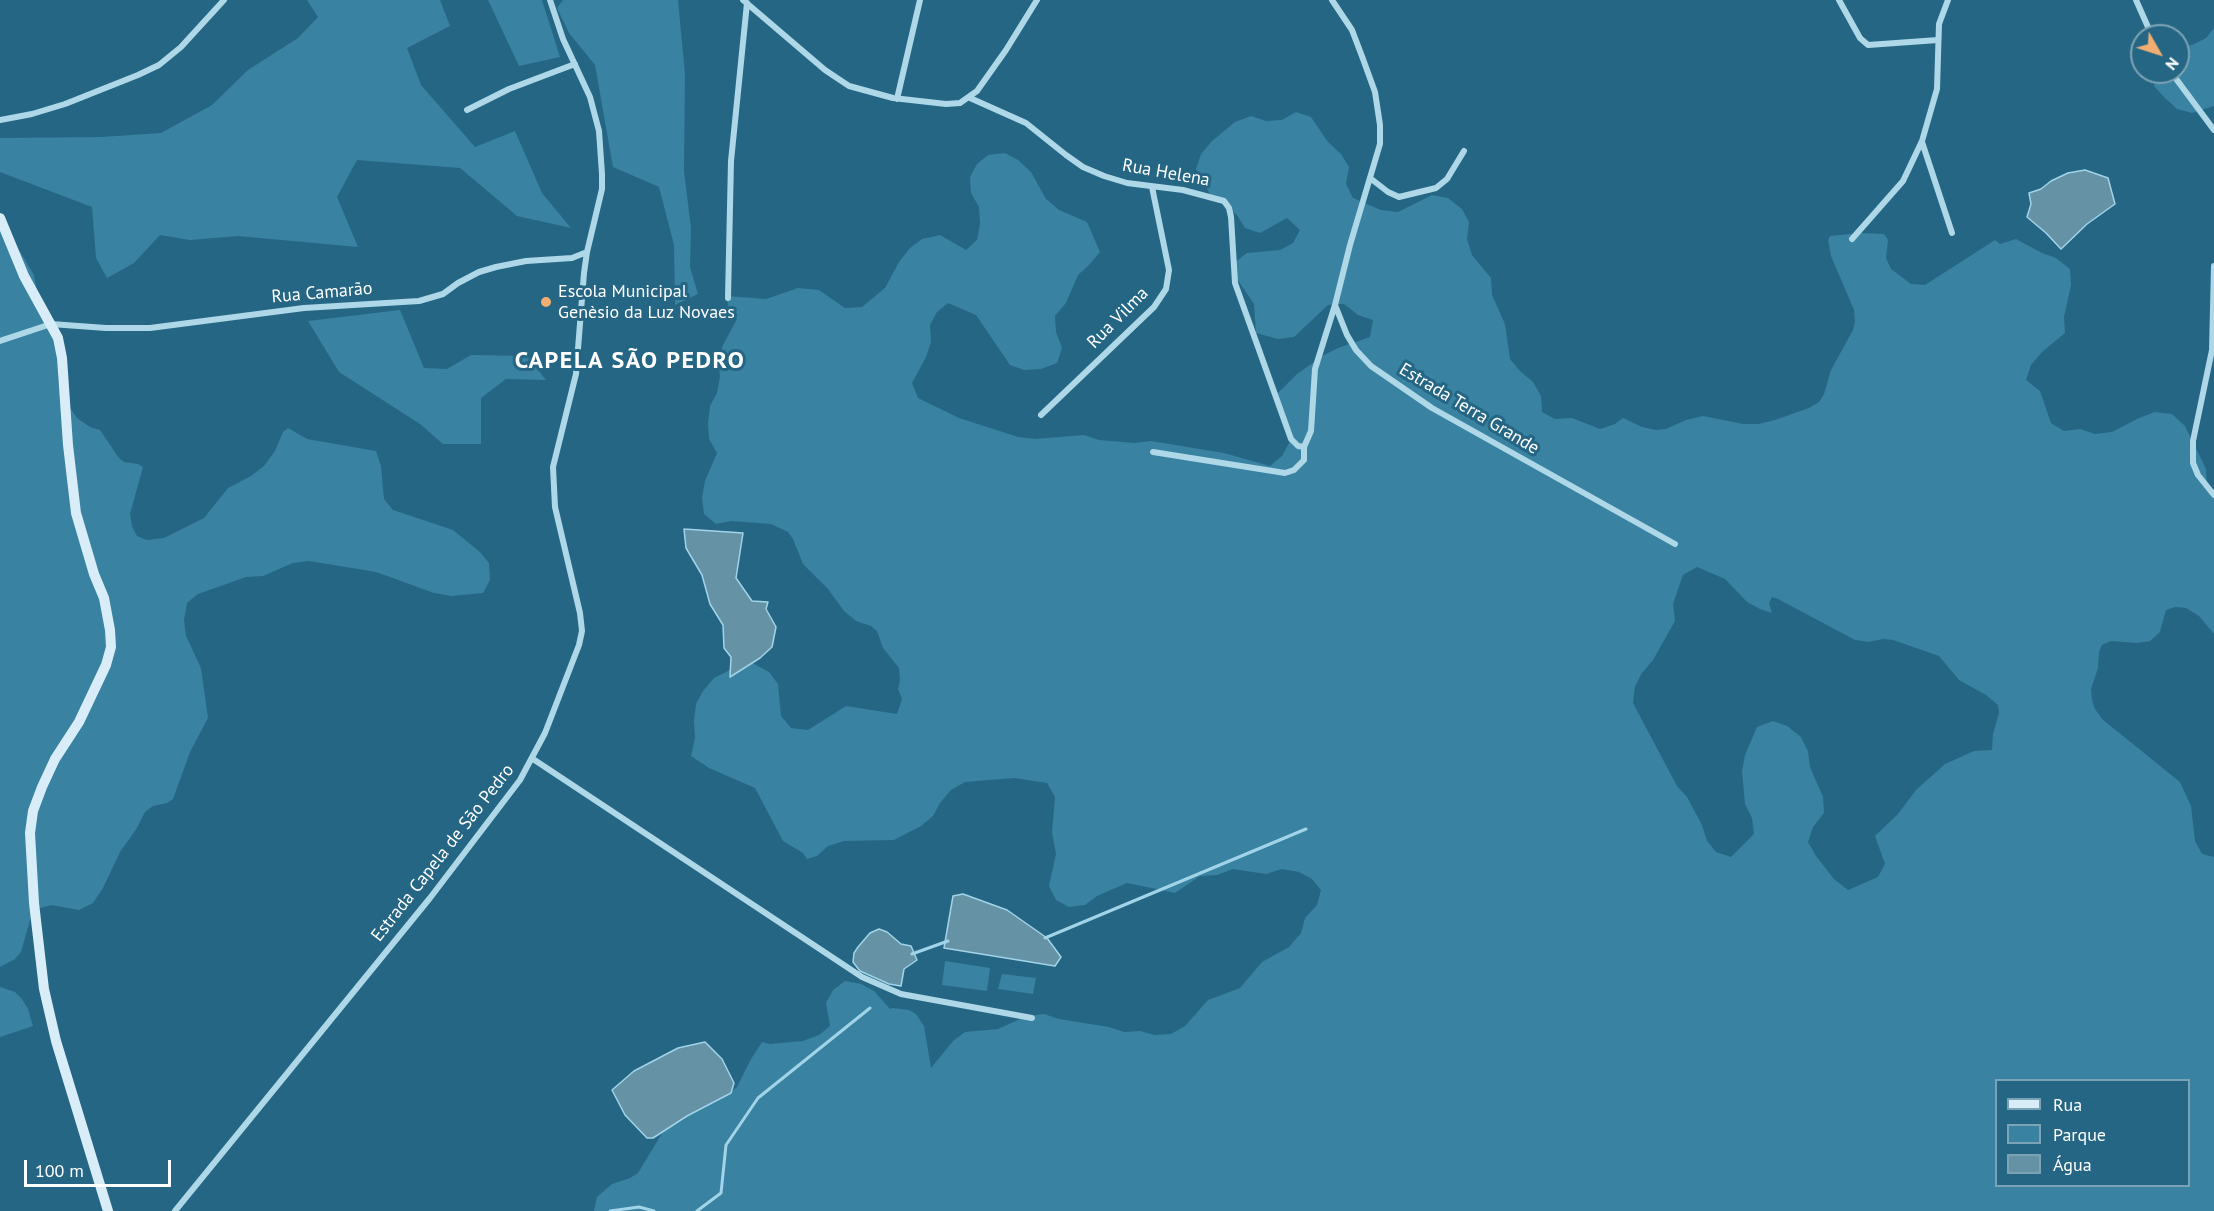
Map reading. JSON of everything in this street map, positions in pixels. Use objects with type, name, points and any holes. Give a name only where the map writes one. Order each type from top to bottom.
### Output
[{"type":"street","points":[[0,120],[32,114],[65,104],[159,65],[175,53],[224,0]]},
{"type":"street","name":"Estrada Capela de São Pedro","points":[[175,1211],[430,898],[480,834],[533,759],[567,678],[582,631],[580,613],[555,507],[553,467],[576,374],[587,252],[602,189],[603,174],[596,116],[584,82],[563,39],[550,0]]},
{"type":"street","points":[[897,99],[920,0]]},
{"type":"street","points":[[745,2],[839,81],[859,90],[897,99],[960,104],[970,98],[992,72],[1036,0]]},
{"type":"street","points":[[1153,452],[1284,473],[1294,470],[1304,460],[1304,447],[1311,432],[1315,369],[1380,144],[1380,125],[1375,92],[1352,30],[1332,0]]},
{"type":"street","points":[[1839,0],[1860,38],[1868,45],[1938,40]]},
{"type":"street","points":[[1852,239],[1903,181],[1922,141],[1937,89],[1939,24],[1948,0]]},
{"type":"street","points":[[2136,0],[2146,24]]},
{"type":"street","points":[[728,298],[731,161],[745,2]]},
{"type":"street","points":[[467,110],[509,89],[575,64]]},
{"type":"street","points":[[2178,84],[2214,130]]},
{"type":"street","name":"Rua Helena","points":[[970,98],[1026,123],[1083,167],[1127,183],[1184,190],[1224,201],[1231,217],[1234,283],[1291,439],[1298,446],[1304,447]]},
{"type":"street","points":[[1922,141],[1952,233]]},
{"type":"street","points":[[1370,178],[1388,192],[1399,197],[1436,188],[1447,180],[1464,151]]},
{"type":"street","name":"Rua Vilma","points":[[1041,415],[1154,307],[1166,289],[1169,270],[1152,187]]},
{"type":"street","points":[[0,218],[24,276],[58,338],[62,358],[68,445],[76,513],[109,615],[111,647],[106,665],[79,722],[55,759],[42,787],[31,822],[31,862],[46,999],[56,1041],[108,1211]]},
{"type":"street","name":"Rua Camarão","points":[[51,324],[150,328],[304,308],[420,301],[443,294],[458,283],[496,267],[526,261],[572,258],[587,252]]},
{"type":"street","points":[[2214,266],[2212,350],[2193,441],[2193,463],[2214,495]]},
{"type":"street","name":"Estrada Terra Grande","points":[[1335,305],[1347,335],[1356,350],[1371,366],[1387,378],[1432,408],[1676,544]]},
{"type":"street","points":[[0,341],[51,324]]},
{"type":"street","points":[[533,759],[862,977],[901,994],[1032,1018]]},
{"type":"green space","points":[[307,0],[440,0],[450,26],[407,48],[421,85],[475,147],[515,131],[542,193],[571,228],[517,216],[460,168],[357,160],[337,197],[358,247],[238,236],[190,240],[160,235],[134,263],[107,278],[96,258],[92,207],[0,172],[0,138],[101,137],[161,133],[212,105],[248,70],[298,38],[318,17]]},
{"type":"green space","points":[[488,0],[542,0],[560,57],[519,66]]},
{"type":"green space","points":[[563,0],[678,0],[685,74],[684,171],[691,228],[690,267],[698,294],[675,305],[674,245],[659,187],[613,167],[595,65],[569,33],[557,8]]},
{"type":"green space","points":[[2214,28],[2214,106],[2192,113],[2177,109],[2154,84],[2190,84],[2190,45],[2206,38]]},
{"type":"green space","points":[[1296,112],[1311,117],[1349,167],[1346,184],[1353,198],[1381,210],[1398,212],[1432,195],[1448,198],[1462,209],[1469,222],[1467,239],[1472,255],[1491,278],[1492,295],[1505,324],[1510,359],[1533,382],[1541,396],[1542,412],[1555,419],[1572,418],[1600,429],[1615,424],[1623,418],[1642,427],[1656,430],[1666,429],[1686,420],[1703,416],[1743,424],[1759,424],[1809,408],[1819,402],[1824,394],[1831,370],[1853,330],[1855,321],[1854,310],[1831,256],[1828,240],[1830,236],[1860,233],[1884,234],[1888,240],[1886,258],[1891,269],[1911,284],[1925,285],[1995,240],[2000,244],[2016,239],[2056,258],[2070,269],[2071,285],[2064,317],[2065,333],[2042,352],[2031,365],[2026,380],[2040,391],[2051,423],[2064,431],[2080,429],[2095,434],[2112,432],[2155,412],[2172,414],[2185,426],[2206,469],[2207,486],[2214,491],[2214,634],[2199,616],[2186,608],[2175,607],[2166,610],[2160,632],[2150,641],[2137,643],[2111,641],[2102,645],[2091,689],[2095,709],[2102,719],[2180,782],[2191,806],[2195,841],[2202,854],[2214,857],[2214,1211],[594,1211],[597,1197],[612,1184],[638,1173],[670,1120],[725,1096],[737,1087],[762,1042],[770,1044],[803,1041],[819,1035],[830,1026],[826,1003],[833,990],[845,981],[861,984],[874,991],[890,1009],[909,1010],[916,1014],[924,1026],[931,1068],[953,1041],[965,1032],[998,1029],[1027,1016],[1044,1014],[1124,1032],[1171,1034],[1185,1026],[1208,1000],[1240,988],[1262,962],[1289,947],[1301,933],[1305,918],[1317,905],[1321,890],[1312,879],[1299,872],[1282,869],[1266,874],[1233,869],[1217,875],[1200,876],[1175,893],[1127,883],[1097,896],[1085,905],[1069,907],[1056,900],[1049,886],[1056,854],[1052,832],[1055,797],[1047,783],[1014,778],[965,782],[951,790],[933,816],[921,826],[894,840],[844,841],[828,846],[817,856],[807,859],[803,853],[783,841],[755,788],[709,768],[691,756],[695,738],[696,704],[714,678],[728,671],[743,658],[769,672],[778,684],[781,716],[791,728],[808,730],[846,706],[897,714],[902,699],[898,689],[899,668],[883,648],[877,631],[871,626],[856,621],[844,611],[828,589],[803,564],[788,532],[771,524],[731,521],[716,524],[704,514],[702,498],[705,481],[717,453],[709,439],[710,406],[717,393],[720,376],[718,360],[737,319],[728,307],[727,296],[766,299],[798,288],[819,290],[845,308],[862,307],[885,288],[899,262],[910,248],[922,239],[940,235],[966,250],[977,240],[980,224],[979,207],[971,193],[970,177],[977,164],[988,155],[1005,153],[1018,160],[1031,172],[1046,199],[1059,210],[1087,222],[1100,252],[1078,275],[1066,303],[1055,316],[1056,332],[1062,348],[1057,363],[1041,369],[1024,370],[1010,365],[976,315],[948,303],[937,312],[930,325],[931,342],[912,383],[918,398],[959,418],[1018,437],[1035,439],[1084,435],[1099,440],[1134,443],[1151,441],[1224,453],[1270,466],[1282,456],[1289,443],[1288,427],[1276,395],[1297,374],[1324,355],[1370,337],[1373,320],[1358,315],[1344,304],[1328,305],[1294,337],[1278,339],[1256,333],[1254,304],[1237,279],[1235,262],[1247,253],[1280,250],[1293,243],[1300,230],[1287,218],[1260,233],[1245,228],[1237,215],[1211,196],[1196,169],[1201,154],[1212,141],[1235,122],[1251,116],[1266,121],[1282,120]],"holes":[[[1697,567],[1725,579],[1747,602],[1760,609],[1772,613],[1769,603],[1772,597],[1855,640],[1868,642],[1893,640],[1939,656],[1959,680],[1986,695],[1998,705],[1999,713],[1993,734],[1992,750],[1974,751],[1945,764],[1916,790],[1898,814],[1875,836],[1885,864],[1878,877],[1848,890],[1834,879],[1816,856],[1808,842],[1813,827],[1824,813],[1823,797],[1810,767],[1808,751],[1801,737],[1787,726],[1773,721],[1757,727],[1745,755],[1742,771],[1745,804],[1752,818],[1754,834],[1731,857],[1716,852],[1707,841],[1702,825],[1687,797],[1677,786],[1633,703],[1635,686],[1675,621],[1673,604],[1683,575]]]},
{"type":"green space","points":[[0,218],[34,275],[41,313],[61,350],[58,378],[60,393],[77,418],[90,427],[100,430],[119,458],[124,462],[143,467],[130,514],[137,536],[147,540],[164,538],[204,518],[228,488],[264,466],[275,451],[283,432],[288,428],[307,439],[376,451],[381,466],[384,499],[393,510],[453,530],[480,552],[489,563],[490,580],[483,593],[451,596],[434,593],[376,572],[309,561],[293,563],[263,576],[246,577],[198,594],[187,603],[184,620],[186,636],[201,668],[208,718],[190,752],[173,799],[153,806],[145,812],[120,852],[103,888],[93,903],[79,910],[51,905],[37,909],[31,917],[21,952],[15,959],[0,967]]},
{"type":"green space","points":[[400,310],[424,368],[447,369],[471,355],[527,356],[546,380],[506,379],[481,398],[481,444],[443,444],[420,424],[339,372],[308,321]]},
{"type":"green space","points":[[945,961],[990,968],[987,991],[942,985]]},
{"type":"green space","points":[[1002,974],[1036,978],[1033,994],[998,989]]},
{"type":"green space","points":[[0,987],[15,992],[22,999],[33,1026],[0,1037]]},
{"type":"water","points":[[2085,170],[2108,178],[2115,204],[2087,224],[2061,249],[2027,217],[2031,204],[2029,193],[2041,189],[2068,173]]},
{"type":"water","points":[[684,529],[743,533],[736,578],[752,601],[768,602],[766,609],[776,627],[772,647],[760,658],[730,677],[731,657],[724,648],[723,625],[710,604],[702,575],[686,548]]},
{"type":"water","points":[[963,894],[1007,910],[1047,938],[1061,957],[1055,966],[944,948],[953,896]]},
{"type":"water","points":[[879,929],[887,932],[901,944],[911,946],[917,960],[904,969],[901,986],[889,984],[860,971],[853,962],[854,953],[858,947],[870,933]]},
{"type":"water","points":[[705,1042],[722,1059],[734,1083],[731,1093],[687,1116],[653,1138],[647,1138],[625,1115],[612,1090],[634,1071],[678,1048]]},
{"type":"waterway","points":[[1045,938],[1306,829]]},
{"type":"waterway","points":[[912,954],[948,941]]},
{"type":"waterway","points":[[697,1211],[721,1193],[726,1145],[758,1098],[870,1008]]},
{"type":"waterway","points":[[610,1211],[639,1207],[654,1211]]},
{"type":"place","name":"Escola Municipal Genèsio da Luz Novaes","points":[[546,302]]},
{"type":"district","name":"CAPELA SÃO PEDRO","points":[[630,361]]}]
